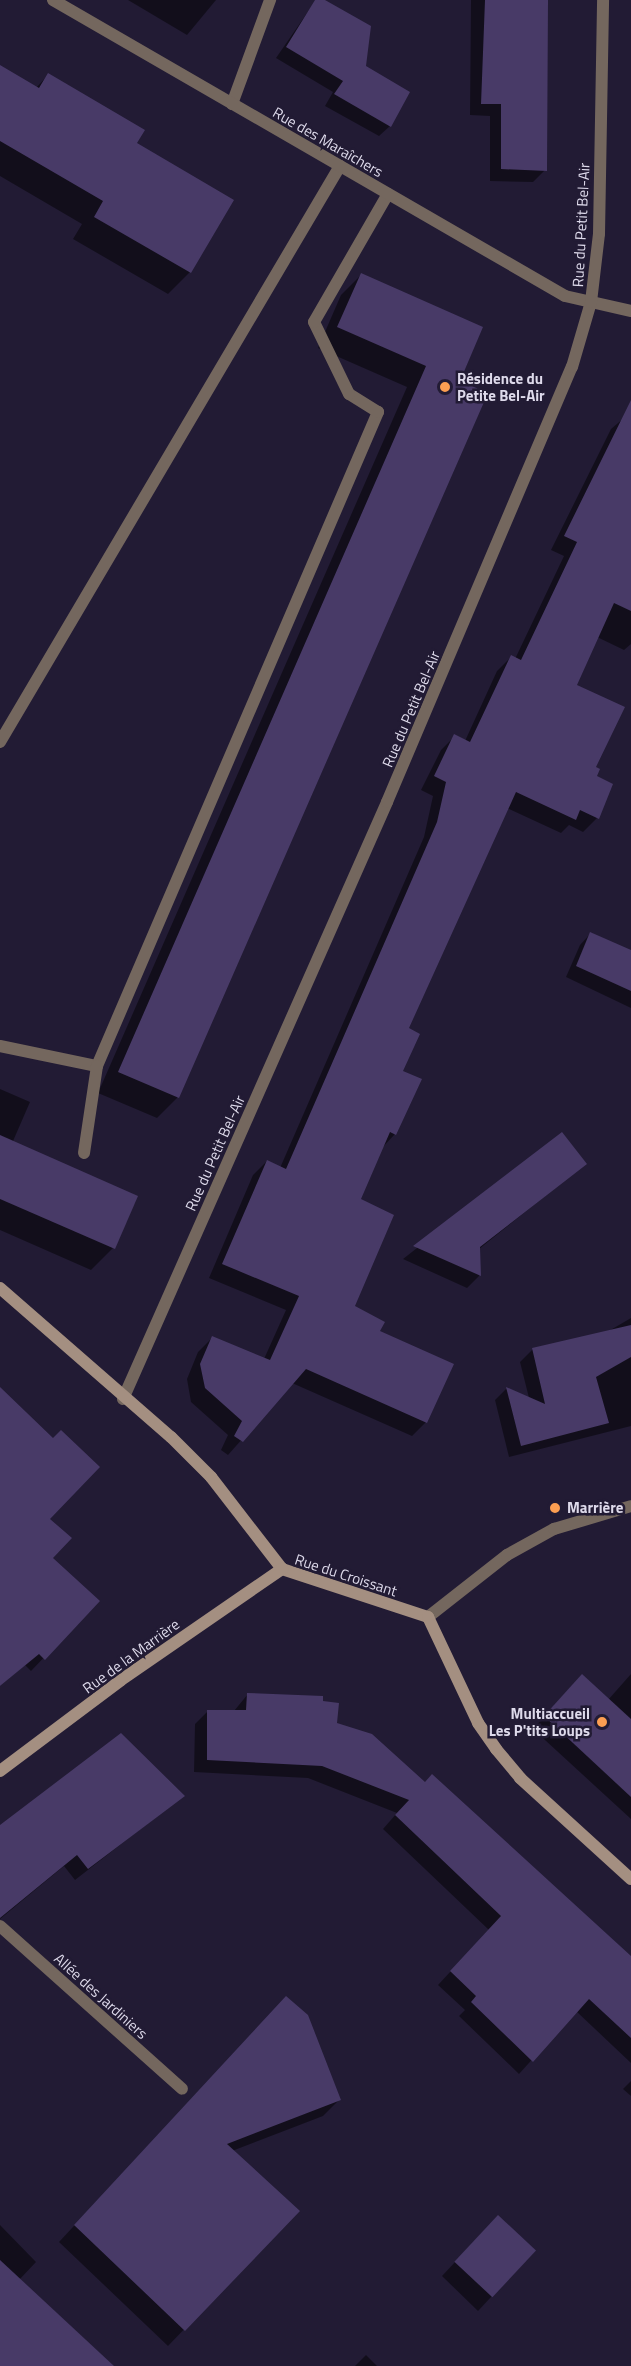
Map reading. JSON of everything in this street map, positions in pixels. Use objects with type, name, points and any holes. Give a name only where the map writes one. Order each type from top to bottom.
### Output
[{"type":"street","name":"Rue des Maraîchers","points":[[53,0],[565,296],[631,311]]},
{"type":"street","points":[[232,104],[270,0]]},
{"type":"street","name":"Rue du Petit Bel-Air","points":[[123,1399],[475,597],[572,367],[591,302],[599,234],[603,0]]},
{"type":"street","points":[[0,742],[340,166]]},
{"type":"street","points":[[84,1153],[97,1066],[378,412],[349,394],[314,322],[388,194]]},
{"type":"street","points":[[0,1046],[97,1066]]},
{"type":"street","name":"Rue du Croissant","points":[[0,1288],[123,1399],[171,1437],[211,1478],[282,1569],[428,1617]]},
{"type":"street","points":[[631,1506],[554,1529],[507,1555],[428,1617],[478,1724],[496,1749],[520,1778],[631,1879]]},
{"type":"street","name":"Rue de la Marrière","points":[[0,1771],[121,1680],[282,1569]]},
{"type":"street","name":"Allée des Jardiniers","points":[[0,1926],[182,2089]]},
{"type":"building","points":[[315,0],[325,0],[371,26],[366,66],[410,92],[391,127],[334,94],[343,81],[286,47]]},
{"type":"building","points":[[485,0],[548,0],[547,171],[501,169],[501,104],[481,104]]},
{"type":"building","points":[[0,65],[39,88],[48,73],[145,130],[137,143],[234,200],[191,273],[94,217],[103,201],[0,141]]},
{"type":"building","points":[[361,273],[483,327],[460,381],[488,393],[179,1098],[118,1072],[426,366],[337,327]]},
{"type":"building","points":[[631,400],[631,611],[614,603],[577,685],[625,707],[596,767],[600,769],[597,776],[613,784],[599,819],[580,810],[576,820],[516,792],[409,1028],[420,1034],[403,1071],[422,1079],[396,1135],[390,1132],[361,1199],[394,1215],[355,1306],[385,1322],[380,1331],[454,1364],[427,1423],[306,1369],[243,1442],[234,1436],[242,1421],[205,1388],[200,1364],[212,1336],[270,1360],[299,1296],[222,1264],[267,1160],[286,1169],[437,822],[446,782],[434,776],[454,734],[470,742],[511,655],[521,660],[577,542],[564,536]]},
{"type":"building","points":[[590,932],[631,950],[631,991],[576,966]]},
{"type":"building","points":[[562,1132],[587,1164],[480,1247],[481,1276],[413,1246]]},
{"type":"building","points":[[0,1135],[138,1196],[115,1249],[0,1199]]},
{"type":"building","points":[[631,1325],[631,1357],[596,1377],[609,1423],[521,1446],[506,1387],[545,1404],[532,1348]]},
{"type":"building","points":[[0,1387],[53,1438],[61,1430],[100,1467],[50,1519],[72,1538],[53,1558],[100,1601],[45,1660],[39,1654],[0,1686]]},
{"type":"building","points":[[582,1674],[631,1719],[631,1797],[544,1716]]},
{"type":"building","points":[[247,1693],[323,1696],[323,1701],[339,1703],[337,1723],[372,1734],[425,1782],[432,1774],[631,1956],[631,2038],[589,1999],[533,2062],[471,2002],[476,1996],[450,1971],[501,1916],[395,1815],[409,1800],[322,1766],[207,1760],[207,1710],[246,1710]]},
{"type":"building","points":[[121,1733],[185,1796],[88,1869],[77,1855],[0,1918],[0,1825]]},
{"type":"building","points":[[286,1996],[308,2015],[341,2100],[227,2144],[300,2211],[185,2331],[74,2225]]},
{"type":"building","points":[[498,2215],[536,2250],[492,2297],[454,2262]]},
{"type":"building","points":[[0,2260],[114,2366],[0,2366]]},
{"type":"place","name":"Résidence du Petite Bel-Air","points":[[445,387]]},
{"type":"place","name":"Marrière","points":[[555,1508]]},
{"type":"place","name":"Multiaccueil Les P'tits Loups","points":[[602,1722]]}]
